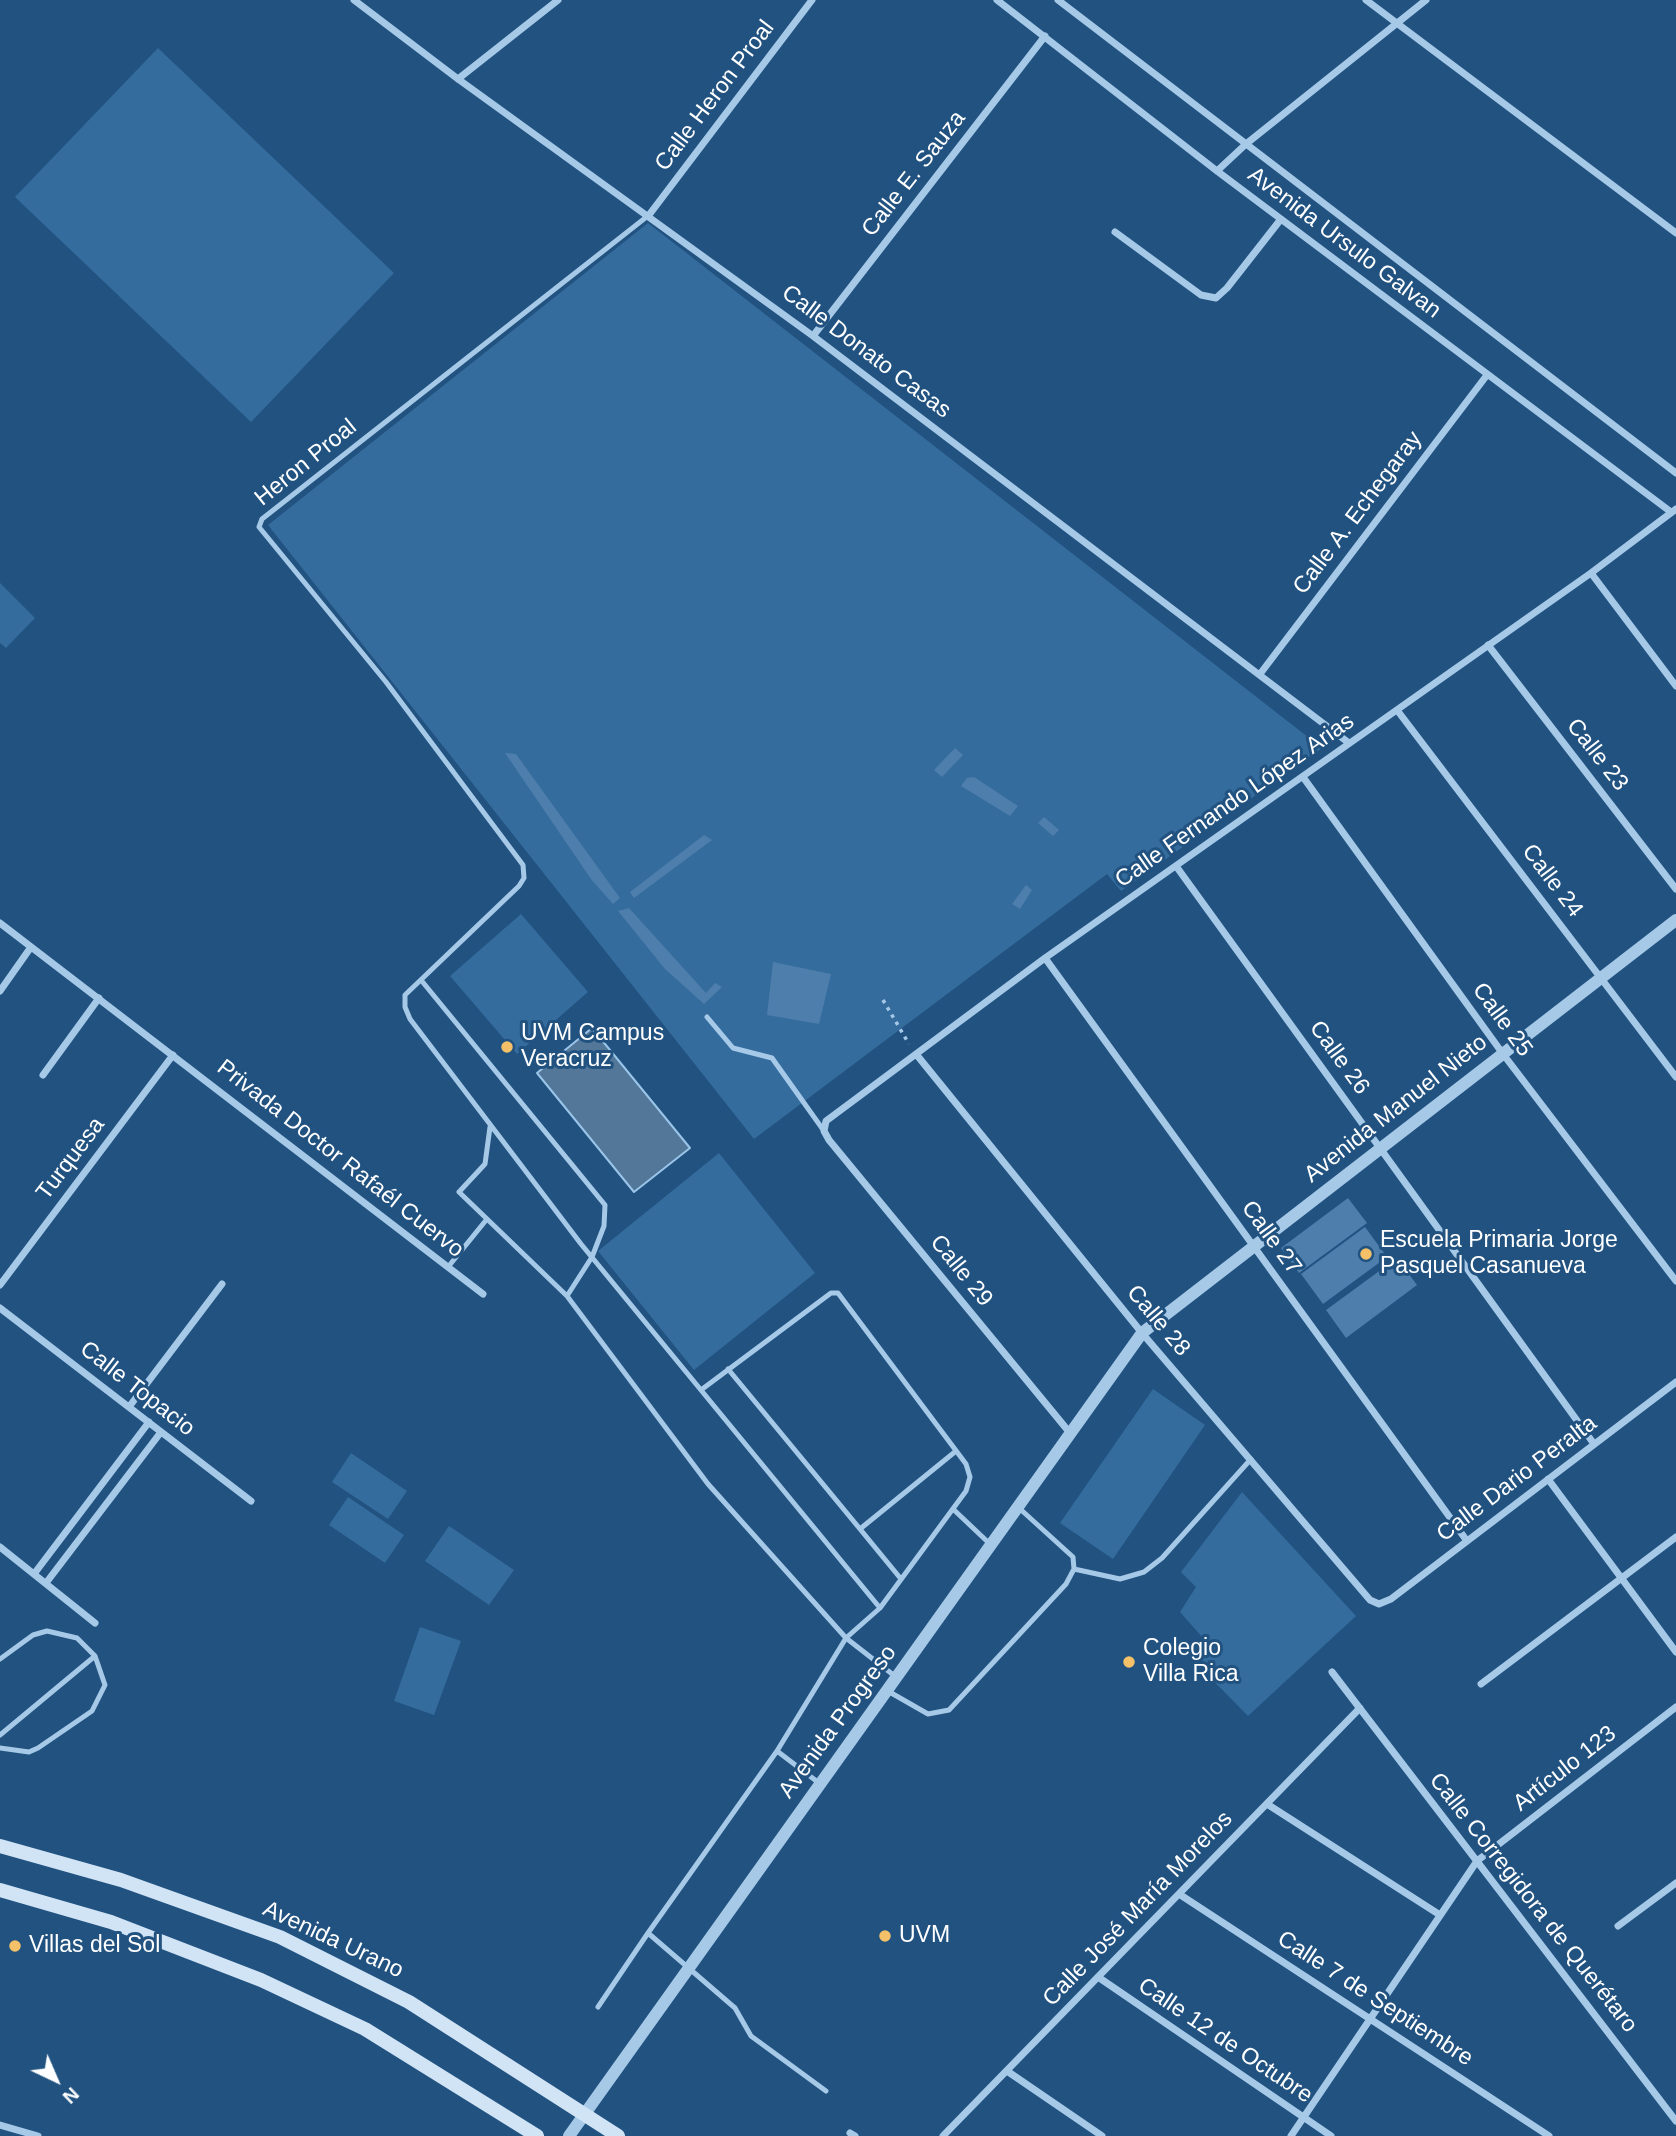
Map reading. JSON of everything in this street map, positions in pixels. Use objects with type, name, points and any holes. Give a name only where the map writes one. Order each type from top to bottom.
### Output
[{"type":"main road","name":"Avenida Urano","points":[[0,1846],[121,1880],[280,1937],[410,2002],[618,2136]]},
{"type":"main road","points":[[0,1890],[111,1922],[261,1980],[365,2029],[537,2136]]},
{"type":"street","name":"Calle Donato Casas","points":[[354,0],[458,79],[813,336],[1349,743]]},
{"type":"street","points":[[458,79],[558,0]]},
{"type":"street","name":"Calle Heron Proal","points":[[649,215],[812,0]]},
{"type":"street","name":"Avenida Ursulo Galvan","points":[[997,0],[1487,375],[1674,511]]},
{"type":"street","name":"Avenida Ursulo Galvan","points":[[1059,0],[1676,473]]},
{"type":"street","points":[[1366,0],[1676,233]]},
{"type":"street","points":[[1217,171],[1246,144],[1426,0]]},
{"type":"street","name":"Calle E. Sauza","points":[[813,336],[1045,36]]},
{"type":"street","points":[[1115,232],[1201,295],[1216,298],[1227,288],[1281,219]]},
{"type":"street","name":"Calle A. Echegaray","points":[[1260,674],[1487,375]]},
{"type":"street","name":"Calle Fernando López Arias","points":[[824,1131],[826,1121],[1045,958],[1591,573],[1674,511]]},
{"type":"street","points":[[1591,573],[1676,686]]},
{"type":"street","name":"Calle 23","points":[[1488,645],[1676,888]]},
{"type":"street","name":"Calle 24","points":[[1397,710],[1676,1077]]},
{"type":"street","name":"Calle 25","points":[[1303,776],[1503,1054],[1676,1281]]},
{"type":"street","name":"Calle 26","points":[[1176,866],[1594,1444]]},
{"type":"street","name":"Avenida Manuel Nieto","points":[[1142,1332],[1676,920]]},
{"type":"street","name":"Privada Doctor Rafaél Cuervo","points":[[0,923],[483,1294]]},
{"type":"street","points":[[0,991],[32,947]]},
{"type":"street","name":"Calle 27","points":[[1045,958],[1467,1541]]},
{"type":"street","points":[[43,1075],[99,998]]},
{"type":"street","name":"Calle 28","points":[[916,1054],[1142,1332],[1370,1600],[1379,1604]]},
{"type":"street","name":"Turquesa","points":[[0,1286],[173,1055]]},
{"type":"street","name":"Calle 29","points":[[824,1131],[1070,1433]]},
{"type":"street","points":[[129,1407],[222,1284]]},
{"type":"street","name":"Calle Topacio","points":[[0,1308],[251,1501]]},
{"type":"street","name":"Avenida Progreso","points":[[569,2136],[1142,1332]]},
{"type":"street","name":"Calle Dario Peralta","points":[[1379,1604],[1391,1599],[1676,1382]]},
{"type":"street","points":[[34,1574],[149,1422]]},
{"type":"street","points":[[46,1583],[162,1432]]},
{"type":"street","points":[[1548,1479],[1676,1652]]},
{"type":"street","points":[[1481,1684],[1676,1537]]},
{"type":"street","points":[[0,1547],[95,1623]]},
{"type":"street","name":"Calle Corregidora de Querétaro","points":[[1332,1672],[1676,2120]]},
{"type":"street","name":"Artículo 123","points":[[1291,2136],[1477,1861],[1676,1707]]},
{"type":"street","name":"Calle José María Morelos","points":[[943,2136],[1360,1708]]},
{"type":"street","points":[[1267,1804],[1440,1915]]},
{"type":"street","points":[[1618,1926],[1676,1883]]},
{"type":"street","name":"Calle 7 de Septiembre","points":[[1179,1894],[1549,2136]]},
{"type":"street","name":"Calle 12 de Octubre","points":[[1098,1977],[1331,2136]]},
{"type":"street","points":[[1007,2071],[1102,2136]]},
{"type":"street","points":[[0,2125],[38,2136]]},
{"type":"lane","name":"Heron Proal","points":[[421,980],[519,887],[524,878],[523,865],[386,682],[261,533],[259,523],[649,215]]},
{"type":"lane","points":[[567,1296],[592,1257],[604,1226],[605,1205],[421,980],[405,995],[405,1007],[410,1019],[592,1257],[880,1608]]},
{"type":"lane","points":[[707,1017],[733,1048],[772,1058],[824,1131]]},
{"type":"lane","points":[[491,1128],[485,1164],[459,1192],[567,1296],[708,1484],[846,1638],[895,1677]]},
{"type":"lane","points":[[449,1267],[487,1219]]},
{"type":"lane","points":[[598,2007],[777,1751],[846,1638],[880,1608],[966,1491],[970,1477],[956,1451],[838,1293],[831,1293],[701,1390]]},
{"type":"lane","points":[[728,1369],[901,1579]]},
{"type":"lane","points":[[860,1529],[956,1451]]},
{"type":"lane","points":[[1074,1569],[1120,1579],[1144,1572],[1162,1558],[1251,1460]]},
{"type":"lane","points":[[886,1690],[928,1714],[949,1710],[1066,1584],[1074,1569],[1073,1557],[1060,1542],[1018,1506]]},
{"type":"lane","points":[[953,1508],[991,1545]]},
{"type":"lane","points":[[0,1659],[33,1635],[47,1631],[76,1638],[95,1656],[104,1685],[92,1711],[29,1752],[0,1748]]},
{"type":"lane","points":[[0,1735],[95,1656]]},
{"type":"lane","points":[[777,1751],[819,1784]]},
{"type":"lane","points":[[648,1933],[689,1965],[735,2008],[751,2036],[826,2091]]},
{"type":"path","points":[[883,1000],[916,1054]]},
{"type":"shaded area","points":[[158,48],[394,273],[251,422],[15,197]]},
{"type":"shaded area","points":[[648,223],[1322,748],[1121,891],[1107,874],[754,1139],[268,525]]},
{"type":"shaded area","points":[[0,583],[35,618],[6,648],[0,643]]},
{"type":"shaded area","points":[[521,914],[588,992],[517,1054],[450,976]]},
{"type":"shaded area","points":[[592,1028],[690,1148],[634,1192],[537,1073]]},
{"type":"shaded area","points":[[719,1153],[815,1273],[694,1370],[598,1251]]},
{"type":"shaded area","points":[[1153,1389],[1205,1425],[1113,1559],[1060,1523]]},
{"type":"shaded area","points":[[351,1453],[407,1491],[388,1519],[332,1482]]},
{"type":"shaded area","points":[[1242,1492],[1356,1616],[1248,1716],[1194,1661],[1210,1646],[1180,1612],[1196,1587],[1181,1572]]},
{"type":"shaded area","points":[[348,1497],[404,1535],[385,1563],[329,1525]]},
{"type":"shaded area","points":[[449,1526],[514,1570],[489,1605],[425,1561]]},
{"type":"shaded area","points":[[420,1627],[461,1641],[434,1715],[394,1701]]},
{"type":"building","points":[[955,748],[963,755],[942,777],[934,770]]},
{"type":"building","points":[[505,753],[516,754],[620,898],[613,904],[591,879]]},
{"type":"building","points":[[974,777],[1018,806],[1010,816],[961,786],[967,778]]},
{"type":"building","points":[[1044,817],[1059,830],[1053,836],[1038,823]]},
{"type":"building","points":[[704,835],[712,840],[634,898],[630,892]]},
{"type":"building","points":[[1026,885],[1032,890],[1020,909],[1012,904]]},
{"type":"building","points":[[629,908],[706,993],[715,983],[722,987],[704,1004],[665,969],[618,911]]},
{"type":"building","points":[[773,962],[831,974],[819,1024],[767,1015]]},
{"type":"building","points":[[1348,1198],[1367,1223],[1299,1273],[1281,1248]]},
{"type":"building","points":[[1365,1227],[1387,1257],[1323,1304],[1301,1274]]},
{"type":"building","points":[[1397,1258],[1417,1285],[1346,1338],[1326,1310]]},
{"type":"place","name":"UVM Campus Veracruz","points":[[507,1047]]},
{"type":"place","name":"Escuela Primaria Jorge Pasquel Casanueva","points":[[1366,1254]]},
{"type":"place","name":"Colegio Villa Rica","points":[[1129,1662]]},
{"type":"place","name":"UVM","points":[[885,1936]]},
{"type":"place","name":"Villas del Sol","points":[[15,1946]]}]
